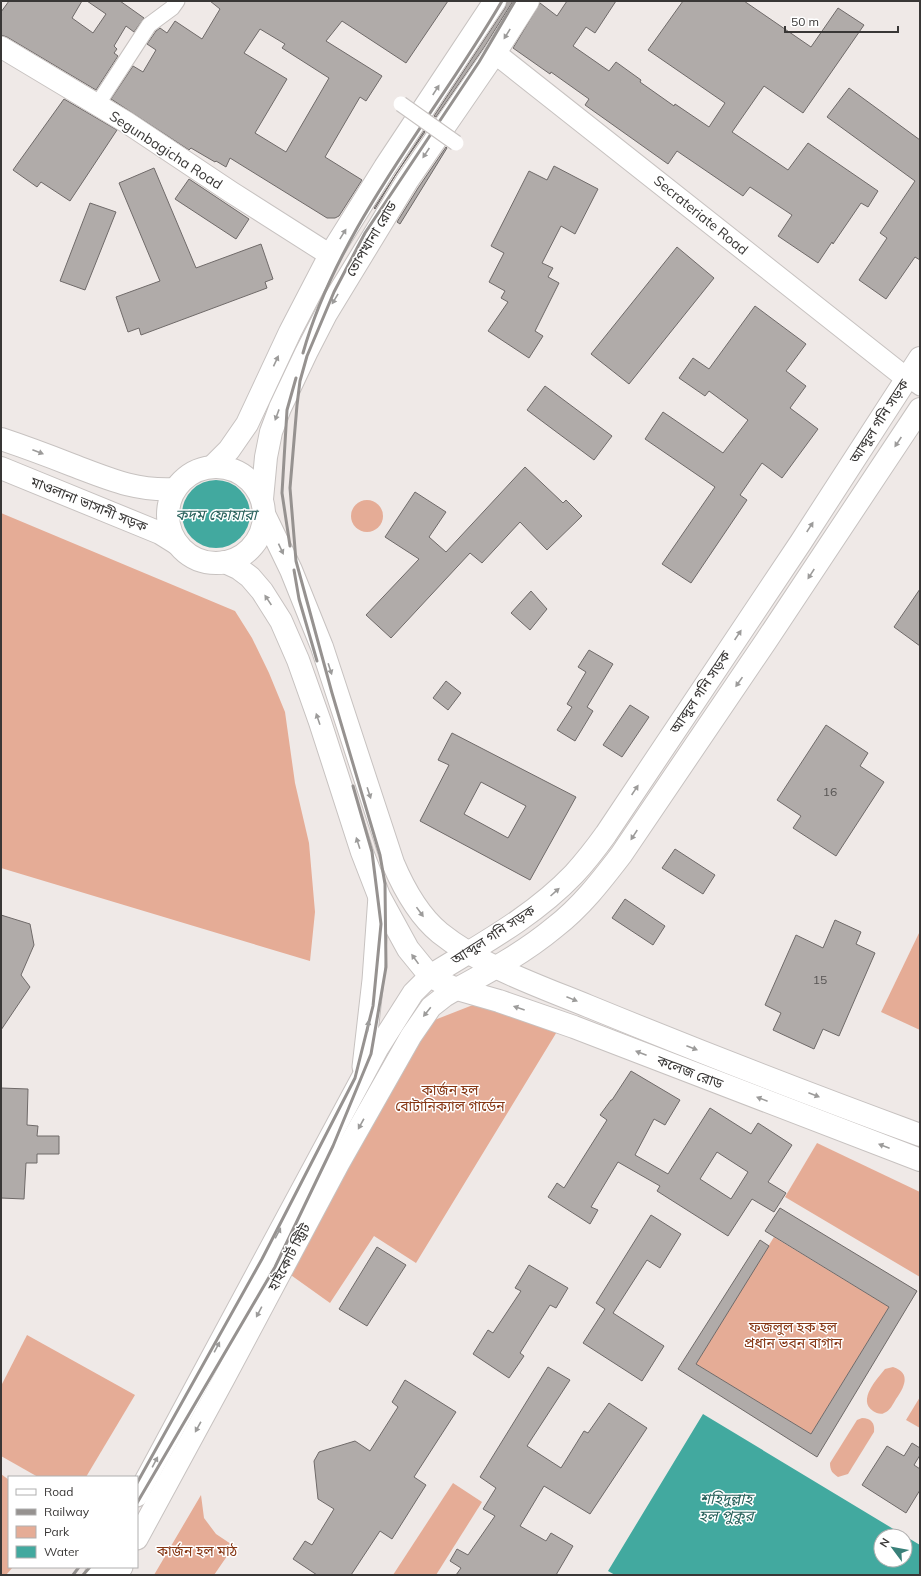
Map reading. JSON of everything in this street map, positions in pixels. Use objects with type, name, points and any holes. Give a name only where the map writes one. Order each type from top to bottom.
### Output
[{"type":"main road","name":"তোপখানা রোড","points":[[213,466],[229,450],[247,424],[290,332],[330,255],[385,168],[495,1]]},
{"type":"main road","name":"তোপখানা রোড","points":[[263,506],[266,457],[271,432],[280,408],[326,314],[407,181],[495,53],[528,1]]},
{"type":"main road","name":"Segunbagicha Road","points":[[1,48],[97,105],[330,255]]},
{"type":"main road","name":"Secrateriate Road","points":[[495,53],[913,383]]},
{"type":"main road","points":[[385,168],[407,181]]},
{"type":"main road","name":"আব্দুল গনি সড়ক","points":[[430,976],[508,928],[541,904],[574,874],[590,855],[606,834],[801,542],[913,383],[920,358]]},
{"type":"main road","name":"আব্দুল গনি সড়ক","points":[[457,988],[519,954],[557,926],[599,884],[621,855],[766,641],[920,409]]},
{"type":"main road","name":"মাওলানা ভাসানী সড়ক","points":[[1,438],[117,482],[142,488],[175,488]]},
{"type":"main road","points":[[213,466],[229,468],[243,474],[257,489],[263,506],[261,530],[253,545],[245,553],[235,559],[211,563],[198,559],[182,550],[176,543],[170,531],[168,506],[175,488],[189,474],[213,466]]},
{"type":"main road","name":"মাওলানা ভাসানী সড়ক","points":[[1,468],[160,533],[176,543]]},
{"type":"main road","name":"কলেজ রোড","points":[[263,506],[322,647],[393,864],[400,879],[422,915],[440,933],[468,952],[538,986],[626,1022],[920,1135]]},
{"type":"main road","points":[[224,562],[238,568],[250,577],[262,591],[281,621],[320,722],[362,852],[379,896],[408,950],[430,976]]},
{"type":"main road","points":[[361,1079],[371,995],[379,896]]},
{"type":"main road","name":"কলেজ রোড","points":[[430,976],[457,988],[574,1027],[920,1160]]},
{"type":"main road","name":"হাইকোর্ট স্ট্রিট","points":[[138,1494],[361,1079],[396,1018],[413,993],[430,976]]},
{"type":"main road","name":"হাইকোর্ট স্ট্রিট","points":[[138,1537],[339,1163],[411,1036],[431,1007],[444,996],[457,988]]},
{"type":"street","points":[[97,105],[149,25],[172,8],[177,1]]},
{"type":"street","points":[[401,104],[456,143]]},
{"type":"green space","points":[[364,500],[370,500],[379,504],[383,516],[379,528],[370,532],[364,532],[355,528],[351,519],[351,513],[355,504]]},
{"type":"green space","points":[[1,513],[235,611],[252,638],[269,673],[285,712],[295,783],[309,843],[315,912],[310,961],[1,868]]},
{"type":"green space","points":[[920,931],[920,1030],[881,1012]]},
{"type":"green space","name":"কার্জন হল বোটানিক্যাল গার্ডেন","points":[[478,1003],[558,1030],[416,1263],[374,1236],[330,1303],[288,1273],[400,1071],[432,1021]]},
{"type":"green space","points":[[817,1143],[920,1192],[920,1277],[785,1197]]},
{"type":"green space","name":"ফজলুল হক হল প্রধান ভবন বাগান","points":[[774,1237],[889,1307],[811,1434],[696,1364]]},
{"type":"green space","points":[[27,1335],[135,1395],[87,1476],[36,1476],[1,1456],[1,1386]]},
{"type":"green space","points":[[893,1367],[903,1373],[905,1381],[904,1386],[890,1409],[883,1414],[880,1414],[873,1411],[869,1406],[867,1401],[868,1396],[873,1384],[885,1369]]},
{"type":"green space","points":[[920,1397],[920,1428],[906,1420]]},
{"type":"green space","points":[[862,1418],[868,1419],[872,1422],[874,1432],[848,1474],[838,1477],[830,1468],[830,1463],[857,1420]]},
{"type":"green space","points":[[1,1474],[8,1479],[8,1568],[12,1568],[6,1575],[1,1575]]},
{"type":"green space","points":[[453,1483],[482,1502],[436,1575],[393,1575]]},
{"type":"green space","name":"কার্জন হল মাঠ","points":[[201,1495],[204,1518],[216,1534],[234,1546],[214,1575],[154,1575]]},
{"type":"water","name":"কদম ফোয়ারা","points":[[216,480],[229,483],[240,490],[247,501],[250,514],[247,527],[240,538],[229,545],[216,548],[203,545],[192,538],[185,527],[182,514],[185,501],[192,490],[203,483]]},
{"type":"water","name":"শহিদুল্লাহ হল পুকুর","points":[[703,1414],[892,1528],[873,1528],[873,1568],[913,1568],[913,1541],[920,1545],[920,1575],[615,1575],[608,1571]]},
{"type":"building","points":[[9,1],[82,1],[72,18],[93,33],[106,14],[87,1],[120,1],[144,18],[134,32],[126,26],[114,46],[117,49],[114,53],[118,56],[96,90],[7,37],[1,35],[1,12]]},
{"type":"building","points":[[210,1],[448,1],[406,63],[342,21],[326,41],[382,76],[366,101],[360,97],[325,157],[362,180],[339,216],[335,218],[327,218],[230,158],[226,167],[191,148],[189,150],[111,99],[133,66],[143,72],[156,50],[147,44],[156,31],[160,28],[167,33],[175,21],[202,39],[220,9]],"holes":[[[260,29],[285,44],[282,48],[329,78],[286,152],[255,133],[287,79],[244,53]]]},
{"type":"building","points":[[507,1],[513,1],[485,46],[436,117],[434,116],[505,8]]},
{"type":"building","points":[[567,1],[616,1],[595,33],[586,27],[573,46],[609,71],[616,62],[641,80],[640,82],[674,106],[675,104],[709,127],[725,103],[648,50],[683,1],[744,1],[811,47],[838,8],[864,25],[803,113],[764,86],[732,132],[788,170],[808,143],[878,191],[868,207],[861,203],[818,263],[778,236],[792,215],[750,187],[743,196],[677,151],[668,164],[585,105],[589,99],[551,72],[550,74],[513,48],[540,3],[557,16]]},
{"type":"building","points":[[849,88],[920,140],[920,260],[915,257],[886,299],[859,280],[887,238],[880,233],[915,181],[827,117]]},
{"type":"building","points":[[64,99],[117,130],[70,201],[41,182],[37,187],[13,170]]},
{"type":"building","points":[[424,131],[425,132],[397,172]]},
{"type":"building","points":[[446,147],[447,148],[400,224],[397,222]]},
{"type":"building","points":[[554,166],[598,189],[575,234],[561,226],[542,263],[553,268],[548,277],[559,283],[535,331],[543,336],[529,358],[488,331],[508,302],[501,298],[505,291],[489,282],[504,253],[491,246],[529,171],[547,180]]},
{"type":"building","points":[[154,168],[196,268],[261,244],[273,279],[265,282],[267,288],[141,335],[139,328],[128,332],[116,297],[160,281],[119,183]]},
{"type":"building","points":[[395,176],[375,209],[374,208]]},
{"type":"building","points":[[189,179],[249,219],[236,239],[175,199]]},
{"type":"building","points":[[90,203],[116,212],[85,290],[60,281]]},
{"type":"building","points":[[677,247],[714,278],[629,384],[591,354]]},
{"type":"building","points":[[755,306],[806,344],[786,371],[806,386],[790,408],[818,429],[782,478],[762,463],[740,495],[747,500],[691,583],[662,564],[715,487],[645,439],[663,412],[723,453],[748,420],[709,391],[705,396],[679,378],[693,358],[709,369]]},
{"type":"building","points":[[545,386],[612,436],[594,460],[527,410]]},
{"type":"building","points":[[525,467],[563,503],[566,500],[582,516],[547,550],[520,522],[482,563],[470,553],[391,638],[366,615],[419,559],[385,537],[415,492],[446,512],[429,537],[446,552]]},
{"type":"building","points":[[920,589],[920,646],[894,627]]},
{"type":"building","points":[[531,591],[547,609],[530,630],[511,613]]},
{"type":"building","points":[[589,650],[613,664],[587,707],[593,711],[575,741],[557,730],[572,707],[567,704],[586,672],[578,667]]},
{"type":"building","points":[[446,681],[461,693],[448,710],[433,698]]},
{"type":"building","points":[[630,705],[649,717],[622,757],[603,745]]},
{"type":"building","points":[[826,725],[868,753],[860,766],[884,782],[836,856],[793,828],[801,816],[777,800]]},
{"type":"building","points":[[452,733],[576,797],[530,880],[420,821],[449,765],[438,760]],"holes":[[[481,782],[526,806],[508,838],[464,814]]]},
{"type":"building","points":[[675,849],[715,875],[703,894],[662,868]]},
{"type":"building","points":[[625,899],[665,926],[653,945],[612,918]]},
{"type":"building","points":[[1,915],[30,924],[34,945],[21,975],[30,987],[1,1030]]},
{"type":"building","points":[[835,920],[861,932],[856,944],[875,953],[839,1036],[823,1029],[814,1049],[773,1030],[781,1013],[765,1005],[796,935],[823,948]]},
{"type":"building","points":[[631,1071],[680,1100],[665,1125],[654,1119],[635,1155],[668,1174],[710,1108],[751,1134],[758,1123],[792,1145],[768,1182],[786,1193],[774,1212],[752,1199],[728,1236],[657,1191],[660,1186],[618,1162],[591,1207],[598,1210],[590,1224],[548,1197],[557,1183],[564,1188],[607,1120],[600,1115]],"holes":[[[717,1152],[748,1172],[731,1199],[700,1179]]]},
{"type":"building","points":[[1,1088],[28,1089],[27,1125],[38,1126],[37,1136],[59,1136],[59,1154],[37,1154],[37,1163],[26,1163],[24,1199],[1,1198]]},
{"type":"building","points":[[780,1208],[917,1291],[817,1457],[678,1369],[760,1240],[769,1246],[696,1364],[811,1434],[889,1307],[765,1231]]},
{"type":"building","points":[[651,1215],[681,1234],[660,1268],[647,1260],[613,1313],[664,1346],[642,1381],[583,1343],[605,1309],[596,1303]]},
{"type":"building","points":[[377,1247],[406,1265],[367,1326],[339,1309]]},
{"type":"building","points":[[529,1265],[568,1288],[556,1308],[550,1305],[520,1353],[524,1356],[509,1378],[473,1354],[488,1330],[493,1333],[521,1291],[515,1288]]},
{"type":"building","points":[[548,1367],[570,1380],[527,1446],[561,1468],[584,1431],[588,1433],[609,1403],[647,1428],[590,1514],[544,1486],[520,1526],[546,1541],[551,1533],[573,1546],[556,1575],[456,1575],[461,1568],[450,1561],[457,1549],[468,1555],[495,1516],[483,1509],[496,1488],[480,1477]]},
{"type":"building","points":[[405,1380],[456,1412],[414,1477],[426,1485],[392,1539],[380,1531],[351,1575],[317,1575],[293,1559],[305,1541],[312,1545],[334,1509],[318,1499],[314,1461],[319,1452],[355,1441],[370,1451],[398,1407],[392,1402]]},
{"type":"building","points":[[912,1443],[920,1448],[920,1455],[914,1465],[920,1469],[920,1490],[906,1513],[862,1485],[887,1446],[904,1456]]},
{"type":"railway","points":[[303,353],[319,306],[340,260],[364,215],[476,44],[502,1]]},
{"type":"railway","points":[[138,1501],[275,1267],[333,1146],[371,1054],[386,967],[385,884],[380,855],[332,693],[296,561],[290,488],[300,381],[307,356],[334,292],[365,233],[479,62],[515,1]]},
{"type":"railway","points":[[290,546],[282,493],[287,410],[296,378]]},
{"type":"railway","points":[[294,570],[299,599],[317,661]]},
{"type":"railway","points":[[138,1481],[262,1259],[355,1078],[373,1006],[381,924],[372,852],[353,786]]},
{"type":"railway","points":[[73,1575],[78,1568]]},
{"type":"railway","points":[[83,1575],[89,1568]]}]
